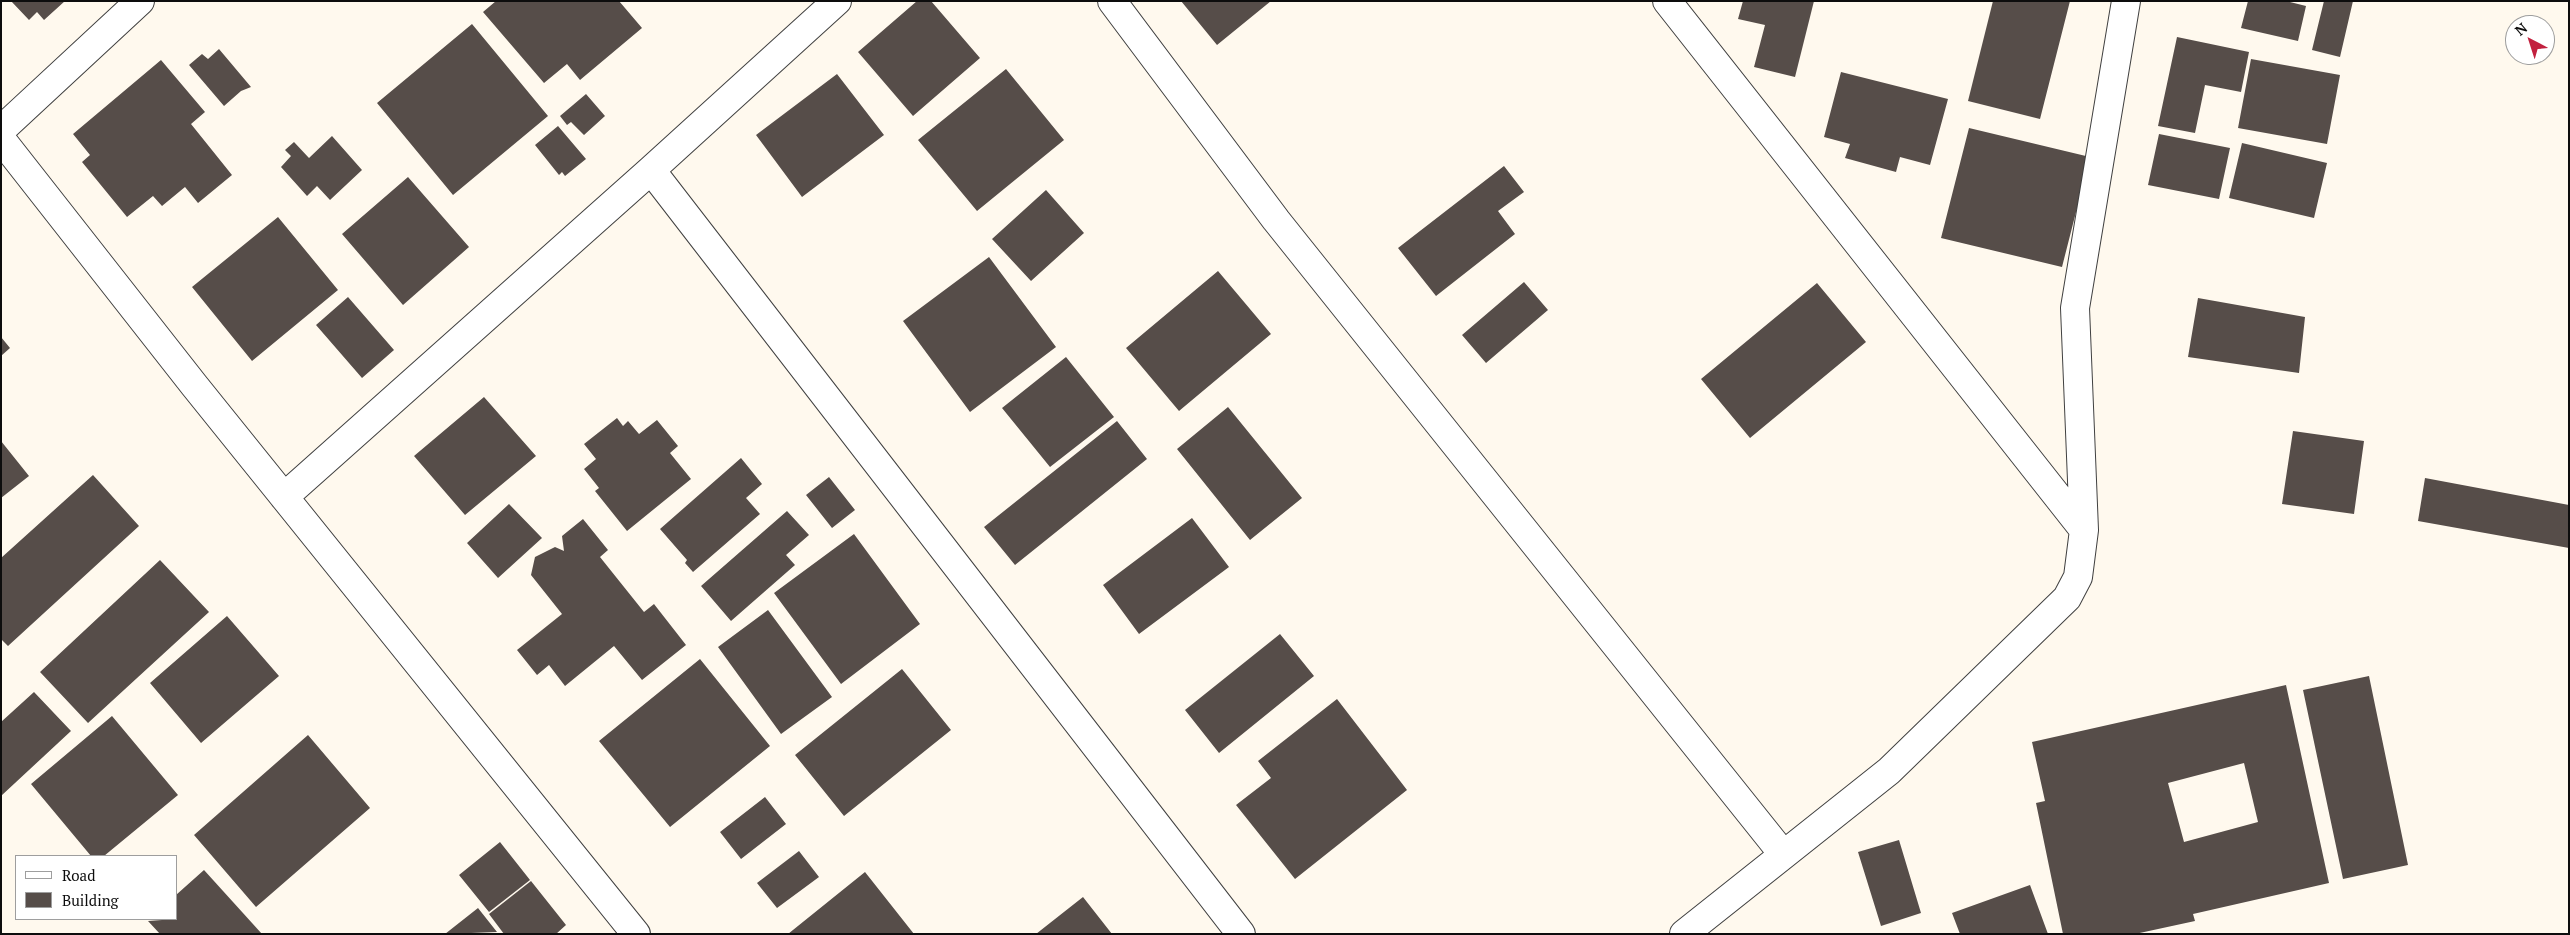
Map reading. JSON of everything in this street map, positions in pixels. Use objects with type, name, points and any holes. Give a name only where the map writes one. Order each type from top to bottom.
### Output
[{"type":"street","points":[[1,130],[140,1]]},
{"type":"street","points":[[284,497],[651,170],[837,1]]},
{"type":"street","points":[[1112,1],[1276,220],[1783,854]]},
{"type":"street","points":[[1667,1],[2084,530]]},
{"type":"street","points":[[1684,934],[1889,771],[2067,598],[2078,577],[2084,530],[2075,308],[2126,1]]},
{"type":"street","points":[[1,139],[284,497],[636,934]]},
{"type":"street","points":[[651,170],[1241,934]]},
{"type":"building","points":[[11,1],[65,1],[44,20],[37,12],[29,20]]},
{"type":"building","points":[[496,1],[619,1],[642,28],[580,80],[567,64],[544,83],[483,12]]},
{"type":"building","points":[[917,1],[931,1],[980,58],[913,116],[858,52]]},
{"type":"building","points":[[1181,1],[1271,1],[1217,45]]},
{"type":"building","points":[[1743,1],[1814,1],[1795,77],[1754,67],[1765,25],[1738,19]]},
{"type":"building","points":[[1993,1],[2070,1],[2040,119],[1968,101]]},
{"type":"building","points":[[2248,1],[2286,1],[2306,6],[2298,41],[2241,28]]},
{"type":"building","points":[[2324,1],[2353,1],[2340,57],[2312,50]]},
{"type":"building","points":[[472,24],[548,116],[453,195],[377,103]]},
{"type":"building","points":[[2177,37],[2249,52],[2241,92],[2205,85],[2195,133],[2158,126]]},
{"type":"building","points":[[219,49],[251,87],[241,91],[224,106],[189,65],[202,54],[208,59]]},
{"type":"building","points":[[2251,59],[2340,75],[2327,144],[2238,128]]},
{"type":"building","points":[[161,60],[205,112],[191,124],[232,175],[198,203],[185,187],[162,206],[153,196],[127,217],[82,162],[90,155],[73,134]]},
{"type":"building","points":[[1006,69],[1064,140],[977,211],[918,140]]},
{"type":"building","points":[[1841,72],[1948,99],[1930,165],[1900,157],[1896,172],[1845,158],[1850,144],[1824,137]]},
{"type":"building","points":[[837,74],[884,135],[802,197],[756,135]]},
{"type":"building","points":[[586,94],[605,116],[584,135],[571,122],[567,125],[560,116]]},
{"type":"building","points":[[558,126],[586,159],[565,176],[562,172],[559,175],[535,145]]},
{"type":"building","points":[[1969,128],[2090,157],[2062,267],[1941,238]]},
{"type":"building","points":[[2159,134],[2230,148],[2219,199],[2148,185]]},
{"type":"building","points":[[332,136],[362,170],[330,200],[317,186],[307,196],[281,167],[291,156],[285,150],[294,142],[309,158]]},
{"type":"building","points":[[2242,143],[2327,163],[2314,218],[2229,198]]},
{"type":"building","points":[[1504,166],[1524,192],[1498,211],[1515,234],[1436,296],[1398,248]]},
{"type":"building","points":[[408,177],[469,247],[403,305],[342,234]]},
{"type":"building","points":[[1046,190],[1084,233],[1031,281],[992,239]]},
{"type":"building","points":[[278,217],[338,290],[252,361],[192,287]]},
{"type":"building","points":[[989,257],[1056,347],[970,412],[903,321]]},
{"type":"building","points":[[1218,271],[1271,334],[1179,411],[1126,348]]},
{"type":"building","points":[[1524,282],[1548,310],[1486,363],[1462,335]]},
{"type":"building","points":[[1817,283],[1866,342],[1750,438],[1701,379]]},
{"type":"building","points":[[348,297],[394,350],[362,378],[316,325]]},
{"type":"building","points":[[2198,298],[2305,317],[2299,373],[2188,357]]},
{"type":"building","points":[[1,337],[10,348],[1,356]]},
{"type":"building","points":[[1066,357],[1114,417],[1050,467],[1002,408]]},
{"type":"building","points":[[484,397],[536,456],[465,515],[414,456]]},
{"type":"building","points":[[1228,407],[1302,498],[1250,540],[1177,449]]},
{"type":"building","points":[[617,418],[623,426],[628,421],[639,434],[657,420],[678,446],[670,453],[691,479],[627,531],[595,491],[599,488],[584,469],[596,459],[584,444]]},
{"type":"building","points":[[1117,421],[1147,459],[1015,565],[984,527]]},
{"type":"building","points":[[2293,431],[2364,441],[2354,514],[2282,504]]},
{"type":"building","points":[[1,441],[29,476],[1,498]]},
{"type":"building","points":[[741,458],[762,484],[746,498],[760,514],[693,572],[685,563],[687,560],[660,529]]},
{"type":"building","points":[[93,475],[139,526],[8,646],[1,639],[1,558]]},
{"type":"building","points":[[829,477],[855,510],[832,528],[806,495]]},
{"type":"building","points":[[2425,478],[2569,505],[2569,548],[2418,521]]},
{"type":"building","points":[[509,504],[542,538],[498,578],[467,543]]},
{"type":"building","points":[[787,511],[809,535],[786,555],[795,565],[731,621],[701,586]]},
{"type":"building","points":[[1192,518],[1229,567],[1139,634],[1103,585]]},
{"type":"building","points":[[583,519],[608,550],[600,557],[644,612],[654,604],[686,645],[642,680],[614,646],[565,686],[549,665],[537,675],[517,650],[562,614],[531,575],[535,557],[555,547],[564,551],[562,536]]},
{"type":"building","points":[[854,534],[920,624],[841,684],[774,593]]},
{"type":"building","points":[[160,560],[209,612],[88,723],[40,672]]},
{"type":"building","points":[[768,610],[832,697],[781,734],[718,647]]},
{"type":"building","points":[[227,616],[279,676],[201,743],[150,683]]},
{"type":"building","points":[[1280,634],[1314,676],[1219,753],[1185,710]]},
{"type":"building","points":[[700,659],[770,746],[670,827],[599,741]]},
{"type":"building","points":[[902,669],[951,730],[844,816],[795,755]]},
{"type":"building","points":[[2369,676],[2408,865],[2343,879],[2303,690]]},
{"type":"building","points":[[2286,685],[2329,883],[2193,914],[2195,921],[2135,934],[2063,934],[2036,803],[2045,801],[2032,742]],"holes":[[[2244,763],[2258,822],[2184,842],[2168,783]]]},
{"type":"building","points":[[34,692],[71,731],[1,796],[1,722]]},
{"type":"building","points":[[1337,699],[1407,790],[1295,879],[1236,805],[1271,778],[1258,761]]},
{"type":"building","points":[[112,716],[178,795],[105,855],[90,855],[31,784]]},
{"type":"building","points":[[308,735],[370,808],[256,907],[194,835]]},
{"type":"building","points":[[765,797],[786,824],[741,859],[720,832]]},
{"type":"building","points":[[1899,840],[1921,913],[1881,926],[1858,852]]},
{"type":"building","points":[[500,842],[530,880],[489,912],[459,875]]},
{"type":"building","points":[[799,851],[819,877],[777,908],[757,883]]},
{"type":"building","points":[[204,870],[262,934],[160,934],[148,921],[178,920],[178,893]]},
{"type":"building","points":[[865,872],[914,934],[788,934]]},
{"type":"building","points":[[531,881],[566,925],[556,934],[504,934],[489,914]]},
{"type":"building","points":[[2030,885],[2048,934],[1960,934],[1952,913]]},
{"type":"building","points":[[1083,897],[1112,934],[1036,934]]},
{"type":"building","points":[[478,908],[497,932],[445,934]]}]
